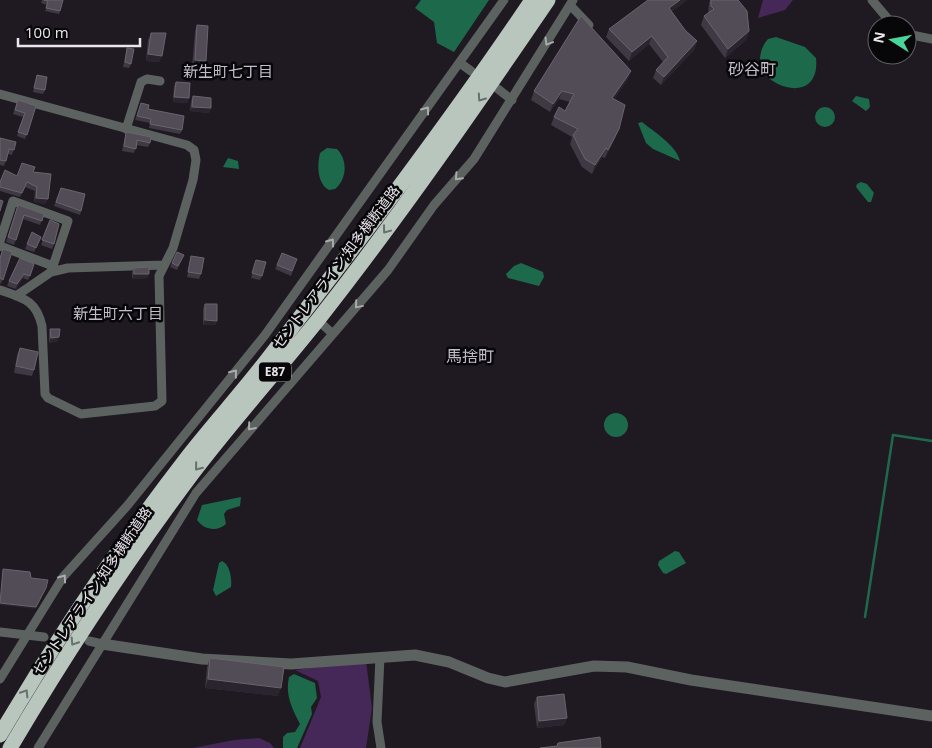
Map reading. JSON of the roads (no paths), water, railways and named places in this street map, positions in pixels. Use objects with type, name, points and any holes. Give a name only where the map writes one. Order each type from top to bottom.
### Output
[{"type":"highway","name":"セントレアライン;知多横断道路","points":[[0,735],[55,644],[133,530],[188,456],[269,358],[408,173],[532,0]]},
{"type":"highway","name":"セントレアライン;知多横断道路","points":[[10,748],[67,653],[139,547],[194,472],[321,315],[399,212],[548,0]]},
{"type":"street","points":[[0,679],[63,577],[127,506],[264,335],[293,303],[504,0]]},
{"type":"street","points":[[872,0],[885,15]]},
{"type":"street","points":[[38,748],[102,644],[131,601],[169,534],[196,493],[262,414],[388,270],[444,193],[474,159],[572,2],[595,33]]},
{"type":"street","points":[[917,36],[932,38]]},
{"type":"street","points":[[460,63],[471,70]]},
{"type":"street","points":[[126,129],[141,82],[147,79],[160,81]]},
{"type":"street","points":[[498,89],[512,100]]},
{"type":"street","points":[[0,94],[187,145],[194,150],[196,160],[193,180],[173,248],[159,276],[162,401],[155,406],[81,414],[48,398],[45,394],[40,316],[35,307],[26,300],[0,290]]},
{"type":"street","points":[[0,240],[13,201],[68,221],[52,269],[16,296]]},
{"type":"street","points":[[0,246],[52,269],[164,264]]},
{"type":"street","points":[[323,325],[333,334]]},
{"type":"street","points":[[0,632],[44,637]]},
{"type":"street","points":[[89,641],[202,659],[282,663],[415,655],[433,658],[488,678],[505,682],[594,666],[627,666],[691,680],[932,716]]},
{"type":"street","points":[[380,657],[377,722],[380,748]]},
{"type":"waterway","points":[[865,617],[893,435],[932,441]]},
{"type":"district","name":"砂谷町","points":[[752,69]]},
{"type":"district","name":"新生町七丁目","points":[[228,72]]},
{"type":"district","name":"新生町六丁目","points":[[118,314]]},
{"type":"district","name":"馬捨町","points":[[470,356]]}]
